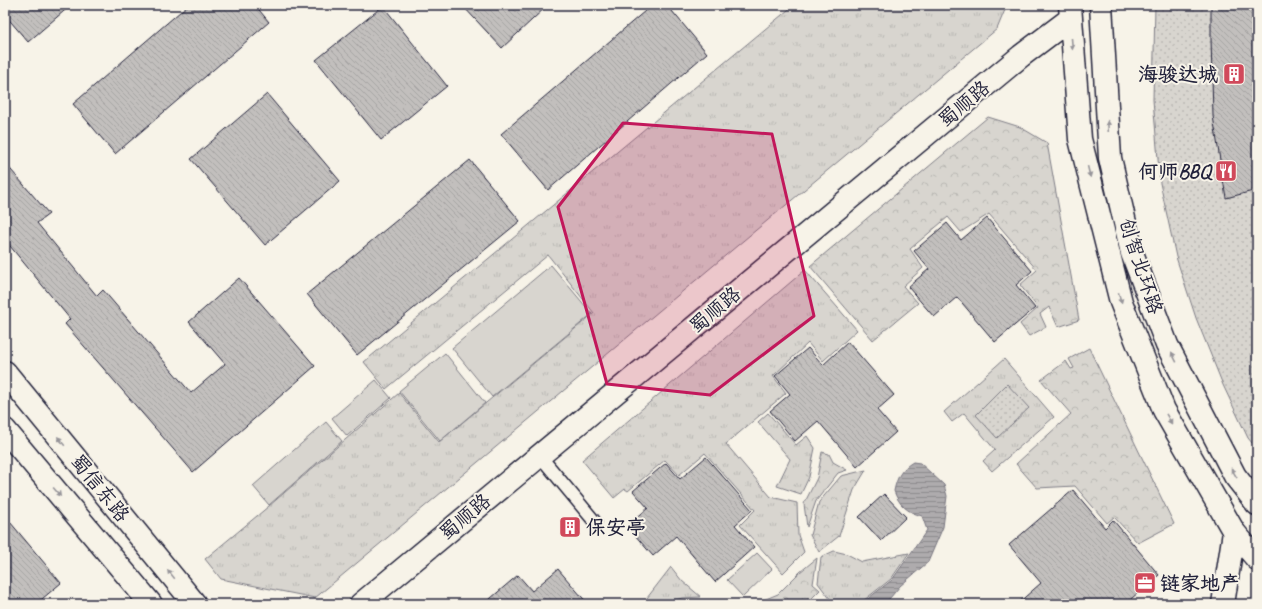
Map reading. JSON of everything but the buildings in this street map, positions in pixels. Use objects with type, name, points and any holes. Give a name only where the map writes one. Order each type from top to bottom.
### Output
[{"type":"main road","name":"创智北环路","points":[[1101,5],[1110,158],[1132,253],[1167,345],[1236,476],[1257,504]]},
{"type":"main road","name":"蜀顺路","points":[[361,604],[1015,61],[1070,12]]},
{"type":"main road","points":[[1070,12],[1080,140],[1121,302],[1164,410],[1234,532],[1257,559]]},
{"type":"main road","name":"蜀信东路","points":[[5,372],[195,604]]},
{"type":"main road","name":"蜀信东路","points":[[5,430],[151,604]]},
{"type":"main road","points":[[1224,604],[1234,532]]},
{"type":"lane","points":[[540,456],[595,522]]},
{"type":"highlighted area","points":[[623,123],[772,134],[814,316],[710,395],[607,384],[558,207]]},
{"type":"green space","points":[[794,5],[1007,5],[997,29],[315,598],[221,579],[205,559],[269,506],[399,393],[439,442],[594,313],[548,255],[386,389],[364,362]]},
{"type":"green space","points":[[1155,5],[1257,5],[1257,449],[1248,438],[1223,385],[1196,318],[1176,257],[1160,183],[1153,100]]},
{"type":"green space","points":[[988,117],[1020,127],[1047,143],[1079,320],[1058,327],[1049,307],[1040,314],[1046,327],[1029,336],[1020,324],[1038,308],[1020,285],[1037,270],[989,214],[961,232],[948,217],[910,249],[923,268],[903,286],[918,303],[873,340],[810,266]]},
{"type":"green space","points":[[551,265],[592,314],[492,397],[452,348]]},
{"type":"green space","points":[[805,270],[857,330],[823,361],[808,343],[773,376],[786,393],[726,444],[771,497],[797,503],[798,535],[804,552],[783,573],[740,525],[755,510],[705,453],[679,475],[665,460],[628,491],[625,489],[614,498],[582,460]]},
{"type":"green space","points":[[1089,348],[1174,524],[1138,543],[1114,517],[1107,523],[1075,486],[1037,488],[1016,464],[1071,414],[1041,380],[1066,361],[1071,369],[1074,368],[1069,359]]},
{"type":"green space","points":[[445,353],[485,403],[440,441],[399,391]]},
{"type":"green space","points":[[1004,359],[1054,417],[992,471],[983,461],[995,450],[964,413],[952,422],[944,412]]},
{"type":"green space","points":[[376,380],[391,398],[347,436],[332,418]]},
{"type":"green space","points":[[1007,384],[1029,408],[997,438],[976,415]]},
{"type":"green space","points":[[768,413],[796,445],[807,436],[815,448],[809,477],[801,494],[777,486],[790,459],[758,422]]},
{"type":"green space","points":[[326,422],[342,441],[269,505],[253,486]]},
{"type":"green space","points":[[822,452],[829,454],[833,462],[847,470],[838,473],[816,501],[807,527],[804,504],[817,478]]},
{"type":"green space","points":[[866,470],[854,490],[839,536],[819,552],[810,535],[819,502],[841,476]]},
{"type":"green space","points":[[834,551],[847,554],[862,562],[909,553],[891,579],[859,604],[834,604],[818,583],[821,557]]},
{"type":"green space","points":[[757,553],[772,569],[743,597],[727,580]]},
{"type":"green space","points":[[817,558],[813,584],[820,590],[806,604],[754,604],[778,594],[800,572]]},
{"type":"green space","points":[[671,567],[682,581],[701,597],[682,598],[663,604],[646,604],[647,598]]},
{"type":"shaded area","points":[[913,462],[920,463],[944,485],[947,496],[943,527],[928,562],[900,586],[885,604],[861,604],[892,580],[927,530],[922,516],[904,507],[898,500],[894,491],[900,474]]},
{"type":"place","name":"海骏达城","points":[[1234,74]]},
{"type":"place","name":"何师BBQ","points":[[1226,171]]},
{"type":"place","name":"保安亭","points":[[570,527]]},
{"type":"place","name":"链家地产","points":[[1145,583]]}]
